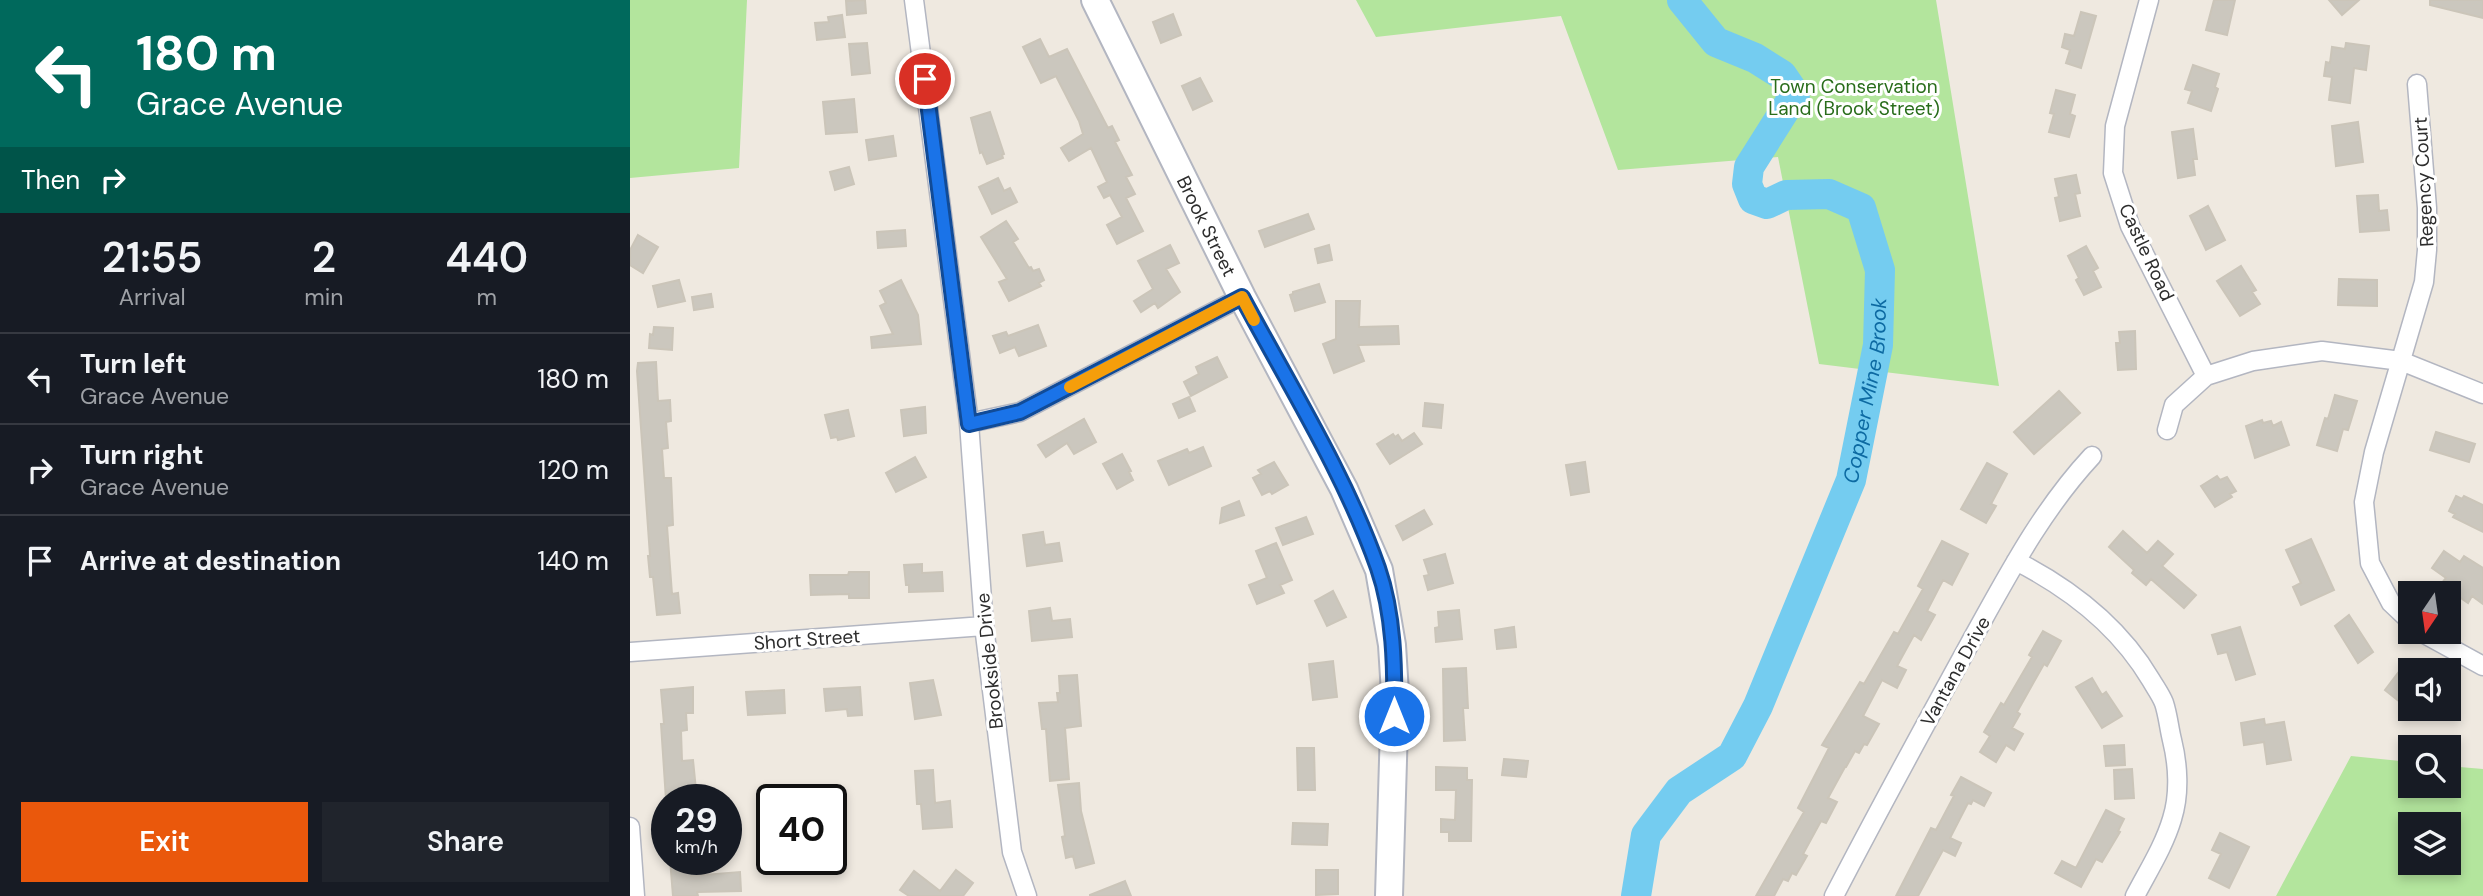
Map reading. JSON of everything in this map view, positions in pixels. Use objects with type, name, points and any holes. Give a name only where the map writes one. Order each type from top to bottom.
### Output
[{"type":"street","name":"Brookside Drive","points":[[915,0],[969,424],[984,626],[1012,852],[1027,896]]},
{"type":"street","name":"Brook Street","points":[[1095,0],[1242,297],[1344,489],[1379,570],[1389,620],[1395,693],[1389,896]]},
{"type":"street","name":"Castle Road","points":[[2149,0],[2115,126],[2113,173],[2130,226],[2206,376]]},
{"type":"street","name":"Regency Court","points":[[2398,610],[2391,603],[2370,563],[2364,502],[2374,452],[2424,282],[2427,208],[2417,84]]},
{"type":"street","points":[[969,424],[1020,412],[1242,297]]},
{"type":"street","points":[[2167,430],[2174,405],[2206,376],[2253,361],[2322,351],[2401,361],[2483,394]]},
{"type":"street","name":"Vantana Drive","points":[[1834,896],[1896,776],[2016,561],[2064,487],[2092,456]]},
{"type":"street","points":[[2016,561],[2088,604],[2143,667],[2163,702],[2175,753],[2177,786],[2173,818],[2159,852],[2134,896]]},
{"type":"street","name":"Short Street","points":[[630,652],[984,626]]},
{"type":"street","points":[[2443,644],[2483,666]]},
{"type":"street","points":[[630,827],[635,896]]},
{"type":"green space","points":[[630,0],[747,0],[739,168],[630,178]]},
{"type":"green space","name":"Town Conservation Land (Brook Street)","points":[[1356,0],[1936,0],[1999,386],[1819,364],[1778,157],[1618,170],[1561,16],[1376,37]]},
{"type":"green space","points":[[2351,756],[2398,761],[2398,798],[2461,798],[2461,767],[2483,769],[2483,896],[2276,896]]},
{"type":"building","points":[[865,0],[866,13],[847,15],[846,1]]},
{"type":"building","points":[[2214,0],[2235,0],[2227,35],[2206,30]]},
{"type":"building","points":[[2329,0],[2359,0],[2342,15]]},
{"type":"building","points":[[2430,0],[2483,0],[2483,18],[2430,5]]},
{"type":"building","points":[[2081,12],[2096,16],[2081,68],[2066,63],[2070,50],[2062,47],[2065,34],[2074,36]]},
{"type":"building","points":[[1173,14],[1181,35],[1161,43],[1153,22]]},
{"type":"building","points":[[842,15],[845,37],[817,40],[815,23],[829,22],[828,17]]},
{"type":"building","points":[[1040,39],[1049,57],[1067,49],[1108,128],[1112,126],[1119,140],[1115,142],[1132,175],[1126,177],[1135,194],[1126,198],[1143,231],[1117,244],[1107,225],[1122,217],[1110,195],[1104,198],[1098,187],[1107,182],[1091,148],[1069,161],[1061,148],[1083,134],[1079,121],[1056,76],[1041,83],[1023,47]]},
{"type":"building","points":[[867,43],[870,73],[852,75],[849,44]]},
{"type":"building","points":[[2346,43],[2369,46],[2366,70],[2354,68],[2350,103],[2329,100],[2332,77],[2324,76],[2326,62],[2330,63],[2332,47],[2345,49]]},
{"type":"building","points":[[2193,65],[2219,74],[2215,87],[2218,89],[2211,111],[2188,103],[2192,91],[2185,89]]},
{"type":"building","points":[[1200,78],[1212,101],[1193,110],[1182,86]]},
{"type":"building","points":[[2056,90],[2075,95],[2070,114],[2075,116],[2069,137],[2049,132],[2054,114],[2050,113]]},
{"type":"building","points":[[854,99],[857,132],[826,134],[823,102]]},
{"type":"building","points":[[990,112],[1004,154],[1003,158],[987,164],[982,152],[980,153],[971,118]]},
{"type":"building","points":[[2358,122],[2363,162],[2336,166],[2332,126]]},
{"type":"building","points":[[2193,129],[2197,159],[2193,159],[2195,175],[2178,178],[2172,132]]},
{"type":"building","points":[[893,136],[896,156],[869,160],[866,140]]},
{"type":"building","points":[[849,167],[854,184],[835,190],[830,172]]},
{"type":"building","points":[[2076,175],[2080,193],[2075,194],[2080,216],[2060,221],[2055,198],[2059,197],[2055,179]]},
{"type":"building","points":[[998,178],[1004,191],[1010,188],[1017,202],[992,214],[979,187]]},
{"type":"building","points":[[2378,195],[2379,211],[2387,210],[2389,230],[2360,232],[2357,196]]},
{"type":"building","points":[[2208,206],[2225,240],[2206,250],[2190,216]]},
{"type":"building","points":[[1308,214],[1314,229],[1265,247],[1259,231]]},
{"type":"building","points":[[1006,221],[1018,239],[1013,242],[1029,268],[1033,271],[1039,269],[1044,280],[1039,283],[1041,286],[1009,301],[999,282],[1007,279],[981,237]]},
{"type":"building","points":[[905,230],[906,246],[878,248],[877,232]]},
{"type":"building","points":[[638,235],[658,247],[643,273],[630,265],[630,250]]},
{"type":"building","points":[[1170,245],[1179,263],[1166,269],[1180,292],[1158,308],[1155,303],[1141,312],[1134,301],[1153,289],[1138,261]]},
{"type":"building","points":[[1329,245],[1332,260],[1318,263],[1315,249]]},
{"type":"building","points":[[2086,246],[2098,268],[2093,271],[2101,287],[2084,295],[2068,256]]},
{"type":"building","points":[[2241,266],[2256,290],[2252,292],[2260,304],[2240,316],[2217,281]]},
{"type":"building","points":[[2339,279],[2377,280],[2377,306],[2338,305]]},
{"type":"building","points":[[679,280],[685,301],[658,307],[653,286]]},
{"type":"building","points":[[901,280],[918,315],[921,344],[872,348],[871,337],[893,334],[880,306],[886,303],[880,291]]},
{"type":"building","points":[[1319,284],[1325,302],[1295,311],[1290,295]]},
{"type":"building","points":[[711,294],[713,307],[694,310],[692,297]]},
{"type":"building","points":[[1336,301],[1360,301],[1359,327],[1398,326],[1399,344],[1358,345],[1364,361],[1334,373],[1323,344],[1336,339]]},
{"type":"building","points":[[1038,325],[1046,346],[1019,356],[1015,347],[1000,353],[993,336],[1006,332],[1008,336]]},
{"type":"building","points":[[654,327],[673,328],[672,350],[649,348],[650,334],[653,335]]},
{"type":"building","points":[[2135,331],[2136,369],[2118,370],[2116,343],[2120,343],[2119,332]]},
{"type":"building","points":[[1217,357],[1227,377],[1191,396],[1184,382],[1199,374],[1196,367]]},
{"type":"building","points":[[656,362],[658,401],[670,400],[671,421],[666,422],[668,448],[662,449],[664,478],[671,478],[673,525],[667,526],[672,594],[678,593],[680,613],[657,615],[648,556],[637,371],[638,363]]},
{"type":"building","points":[[2059,391],[2080,413],[2034,454],[2014,432]]},
{"type":"building","points":[[2335,395],[2357,401],[2348,430],[2343,429],[2337,451],[2317,445]]},
{"type":"building","points":[[1189,397],[1195,411],[1179,418],[1173,404]]},
{"type":"building","points":[[1425,403],[1443,405],[1441,428],[1423,426]]},
{"type":"building","points":[[925,407],[926,433],[904,436],[901,410]]},
{"type":"building","points":[[848,410],[854,436],[838,440],[837,437],[831,438],[825,415]]},
{"type":"building","points":[[1084,419],[1096,442],[1074,454],[1067,443],[1046,457],[1038,445]]},
{"type":"building","points":[[2262,420],[2263,423],[2271,421],[2273,426],[2281,422],[2289,445],[2255,458],[2246,426]]},
{"type":"building","points":[[2436,432],[2475,444],[2469,462],[2430,450]]},
{"type":"building","points":[[1414,433],[1422,444],[1390,464],[1377,444],[1393,434],[1395,437],[1398,435],[1402,441]]},
{"type":"building","points":[[1203,447],[1211,466],[1169,485],[1158,461],[1187,449],[1189,453]]},
{"type":"building","points":[[1122,454],[1133,480],[1117,489],[1103,464]]},
{"type":"building","points":[[915,457],[926,477],[896,492],[886,473]]},
{"type":"building","points":[[1274,462],[1288,485],[1272,494],[1270,491],[1262,495],[1253,478],[1261,474],[1258,470]]},
{"type":"building","points":[[1585,462],[1589,492],[1571,495],[1566,465]]},
{"type":"building","points":[[1987,463],[2007,474],[1991,504],[1996,506],[1986,523],[1961,509]]},
{"type":"building","points":[[2217,476],[2220,480],[2227,477],[2236,491],[2230,494],[2232,497],[2215,507],[2201,486]]},
{"type":"building","points":[[2456,496],[2462,499],[2464,496],[2483,505],[2483,532],[2453,517],[2455,514],[2449,511]]},
{"type":"building","points":[[1239,501],[1244,515],[1220,523],[1222,508]]},
{"type":"building","points":[[1424,510],[1432,524],[1403,540],[1396,526]]},
{"type":"building","points":[[1306,517],[1313,534],[1283,545],[1276,528]]},
{"type":"building","points":[[2123,531],[2147,553],[2158,541],[2173,554],[2162,566],[2196,595],[2184,608],[2151,579],[2146,585],[2109,547]]},
{"type":"building","points":[[1043,532],[1045,545],[1059,543],[1062,561],[1027,566],[1023,535]]},
{"type":"building","points":[[2311,539],[2334,590],[2301,605],[2293,587],[2301,583],[2286,550]]},
{"type":"building","points":[[1942,541],[1968,554],[1952,585],[1943,580],[1927,611],[1935,615],[1921,640],[1914,635],[1897,666],[1906,670],[1897,688],[1882,680],[1863,716],[1879,724],[1867,745],[1864,744],[1859,753],[1855,751],[1845,767],[1828,798],[1837,802],[1826,823],[1821,821],[1803,854],[1807,856],[1796,875],[1792,873],[1788,881],[1783,879],[1774,896],[1756,896],[1804,812],[1798,808],[1829,748],[1822,745],[1860,682],[1864,684],[1894,632],[1898,634],[1923,589],[1918,586]]},
{"type":"building","points":[[1276,543],[1292,580],[1280,585],[1284,593],[1257,604],[1249,585],[1267,578],[1256,551]]},
{"type":"building","points":[[2444,551],[2460,562],[2464,556],[2483,568],[2483,604],[2472,596],[2468,603],[2461,598],[2461,581],[2444,581],[2446,578],[2432,568]]},
{"type":"building","points":[[1445,554],[1453,583],[1428,590],[1424,576],[1429,575],[1424,560]]},
{"type":"building","points":[[922,564],[922,573],[942,572],[943,591],[909,592],[904,565]]},
{"type":"building","points":[[849,572],[869,572],[869,598],[849,598],[849,594],[811,595],[810,575],[848,575]]},
{"type":"building","points":[[1333,591],[1346,617],[1327,626],[1315,601]]},
{"type":"building","points":[[1050,608],[1052,621],[1070,619],[1072,637],[1032,641],[1029,611]]},
{"type":"building","points":[[1459,610],[1462,639],[1436,642],[1438,612]]},
{"type":"building","points":[[2349,615],[2373,652],[2358,663],[2335,626]]},
{"type":"building","points":[[1514,627],[1516,647],[1497,649],[1495,630]]},
{"type":"building","points":[[2240,627],[2255,674],[2236,680],[2227,652],[2218,654],[2212,635]]},
{"type":"building","points":[[2043,631],[2061,641],[2047,666],[2044,664],[2017,712],[2020,714],[2012,728],[2023,734],[2014,750],[2006,745],[1996,762],[1980,752],[1990,736],[1984,732],[2001,703],[2004,705],[2032,657],[2029,655]]},
{"type":"building","points":[[1333,661],[1337,697],[1313,700],[1309,664]]},
{"type":"building","points":[[1466,668],[1468,708],[1463,708],[1465,740],[1444,741],[1443,669]]},
{"type":"building","points":[[2398,673],[2398,700],[2385,690]]},
{"type":"building","points":[[1077,675],[1081,726],[1065,728],[1069,779],[1050,781],[1046,729],[1042,729],[1039,703],[1058,702],[1059,676]]},
{"type":"building","points":[[2092,678],[2102,695],[2106,692],[2122,716],[2102,728],[2076,687]]},
{"type":"building","points":[[933,680],[941,715],[915,719],[910,683]]},
{"type":"building","points":[[693,687],[693,713],[686,713],[687,730],[681,731],[682,761],[693,760],[695,784],[665,784],[661,690]]},
{"type":"building","points":[[860,687],[862,715],[848,716],[847,709],[826,711],[824,689]]},
{"type":"building","points":[[784,690],[785,713],[748,715],[746,692]]},
{"type":"building","points":[[2264,719],[2265,725],[2284,722],[2291,760],[2267,764],[2264,742],[2244,745],[2241,723]]},
{"type":"building","points":[[2124,745],[2125,765],[2106,766],[2104,746]]},
{"type":"building","points":[[1297,748],[1314,748],[1315,790],[1298,790]]},
{"type":"building","points":[[1504,759],[1528,761],[1526,777],[1502,775]]},
{"type":"building","points":[[1436,767],[1467,768],[1467,780],[1472,780],[1471,841],[1449,841],[1449,832],[1441,832],[1441,819],[1455,820],[1456,790],[1436,790]]},
{"type":"building","points":[[2132,769],[2134,798],[2115,799],[2114,770]]},
{"type":"building","points":[[933,770],[935,803],[950,801],[952,827],[923,829],[921,804],[917,804],[915,771]]},
{"type":"building","points":[[1961,777],[1991,793],[1984,806],[1973,800],[1971,804],[1968,803],[1950,838],[1961,843],[1955,856],[1943,850],[1918,896],[1896,896],[1931,828],[1936,830]]},
{"type":"building","points":[[1079,783],[1081,811],[1094,863],[1076,868],[1073,856],[1066,858],[1058,785]]},
{"type":"building","points":[[2106,810],[2124,819],[2118,831],[2120,832],[2102,862],[2096,859],[2081,887],[2055,873],[2062,861],[2076,868]]},
{"type":"building","points":[[1293,823],[1328,824],[1327,845],[1292,844]]},
{"type":"building","points":[[2220,833],[2249,847],[2229,888],[2209,878],[2221,854],[2212,850]]},
{"type":"building","points":[[956,870],[973,883],[963,896],[909,896],[900,890],[914,871],[940,891]]},
{"type":"building","points":[[1316,870],[1338,870],[1338,894],[1316,895]]},
{"type":"building","points":[[671,875],[740,875],[741,891],[697,892],[698,896],[673,896]]},
{"type":"building","points":[[1125,881],[1131,896],[1090,896],[1090,895]]},
{"type":"waterway","name":"Copper Mine Brook","points":[[1636,896],[1646,835],[1679,791],[1732,756],[1758,706],[1851,480],[1878,345],[1880,270],[1861,208],[1829,194],[1786,195],[1767,204],[1753,199],[1747,184],[1749,167],[1795,94],[1782,75],[1755,58],[1716,42],[1682,0]]},
{"type":"slow traffic","points":[[1070,387],[1242,297],[1254,320]]},
{"type":"route","points":[[925,79],[969,424],[1020,412],[1242,297],[1344,489],[1379,570],[1392,645],[1394,716]]}]
